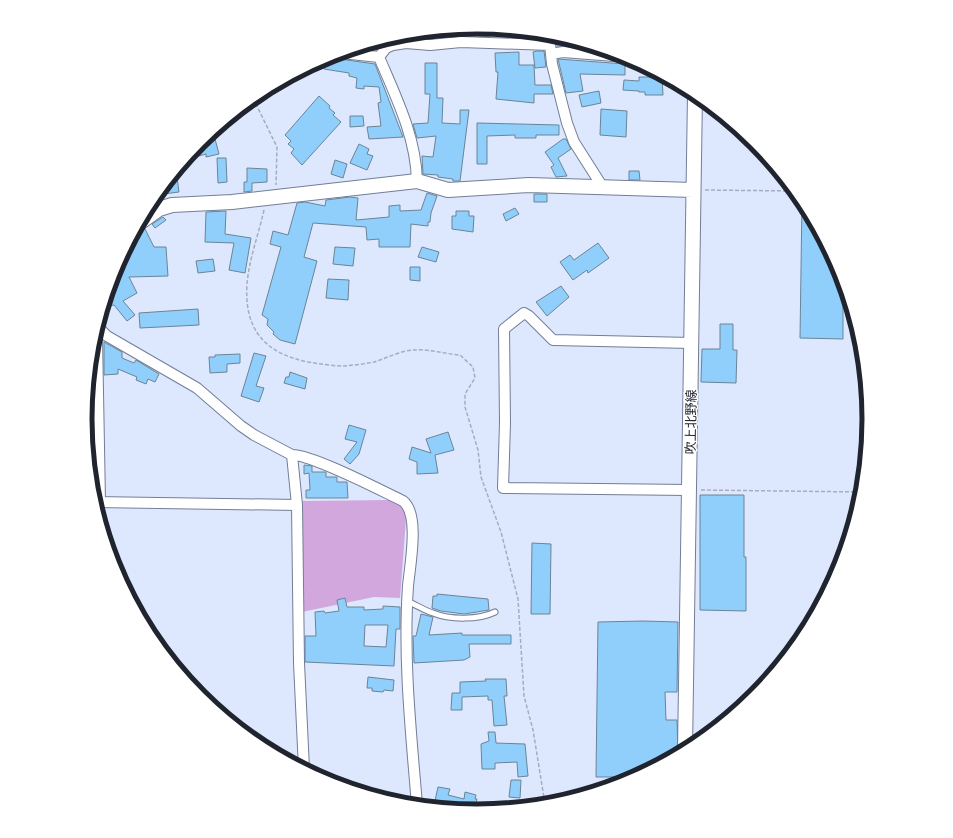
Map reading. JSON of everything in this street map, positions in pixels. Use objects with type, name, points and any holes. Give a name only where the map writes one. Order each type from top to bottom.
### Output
[{"type":"main road","name":"吹上北野線","points":[[685,742],[695,102]]},
{"type":"main road","points":[[149,216],[159,209],[172,205],[273,197],[417,181],[448,190],[529,184],[693,190]]},
{"type":"street","points":[[549,41],[550,50],[562,102],[574,142],[602,186]]},
{"type":"street","points":[[379,57],[386,48],[393,45],[406,43],[430,45],[461,42],[603,55]]},
{"type":"street","points":[[354,54],[379,57]]},
{"type":"street","points":[[379,57],[405,117],[414,150],[417,181]]},
{"type":"street","points":[[690,490],[503,488],[505,423],[504,329],[524,313],[529,316],[553,340],[564,342],[692,343]]},
{"type":"street","points":[[102,332],[107,336],[197,388],[241,426],[254,435],[292,455],[297,454],[319,462],[403,501],[408,505],[413,525],[407,601],[406,674],[417,799]]},
{"type":"street","points":[[97,356],[97,482]]},
{"type":"street","points":[[292,455],[296,505],[299,663],[304,763]]},
{"type":"street","points":[[101,502],[296,505]]},
{"type":"lane","points":[[407,601],[434,614],[451,617],[487,616],[495,612]]},
{"type":"path","points":[[256,104],[277,147],[276,186],[247,283],[248,311],[258,336],[272,350],[290,358],[318,364],[343,366],[373,362],[414,350],[428,350],[460,355],[473,367],[475,378],[465,394],[465,407],[478,450],[481,478],[501,532],[518,599],[524,696],[533,730],[544,798]]},
{"type":"path","points":[[693,190],[786,191]]},
{"type":"path","points":[[690,490],[854,492]]},
{"type":"shaded area","points":[[390,500],[397,503],[403,509],[406,519],[400,598],[374,597],[302,612],[301,501]]},
{"type":"building","points":[[479,34],[489,34],[489,36],[479,36]]},
{"type":"building","points":[[557,42],[576,47],[557,46]]},
{"type":"building","points":[[544,51],[546,67],[535,68],[533,52]]},
{"type":"building","points":[[519,52],[519,65],[534,65],[535,85],[551,85],[553,94],[534,94],[534,103],[496,99],[498,72],[496,72],[495,53]]},
{"type":"building","points":[[340,59],[375,64],[403,137],[369,139],[367,127],[381,126],[378,103],[381,102],[379,87],[364,86],[364,89],[356,88],[357,78],[349,76],[349,73],[324,69],[325,65]]},
{"type":"building","points":[[558,59],[625,64],[625,75],[580,74],[583,91],[566,93]]},
{"type":"building","points":[[425,63],[437,63],[437,98],[443,98],[442,123],[460,124],[460,110],[469,110],[460,181],[453,181],[453,179],[438,177],[438,175],[423,174],[422,156],[433,157],[436,136],[417,138],[413,124],[428,123],[430,94],[425,94]]},
{"type":"building","points":[[639,77],[652,77],[662,82],[663,95],[645,95],[645,92],[623,90],[624,80],[639,81]]},
{"type":"building","points":[[599,91],[601,103],[582,107],[579,95]]},
{"type":"building","points":[[319,96],[330,106],[329,108],[335,113],[333,115],[341,122],[302,165],[291,153],[294,149],[288,144],[291,141],[285,135]]},
{"type":"building","points":[[601,109],[627,111],[626,137],[600,135]]},
{"type":"building","points":[[350,116],[363,116],[364,126],[350,127]]},
{"type":"building","points":[[477,123],[559,125],[559,135],[536,135],[536,138],[515,138],[515,135],[487,136],[487,164],[477,164]]},
{"type":"building","points":[[212,139],[215,139],[219,154],[206,157],[206,154],[199,156],[198,153]]},
{"type":"building","points":[[563,139],[566,139],[571,149],[558,158],[567,176],[556,177],[551,167],[554,165],[545,152]]},
{"type":"building","points":[[359,144],[369,149],[367,154],[373,156],[367,170],[350,163]]},
{"type":"building","points":[[217,158],[226,158],[227,182],[218,183]]},
{"type":"building","points":[[335,160],[347,164],[343,178],[331,174]]},
{"type":"building","points":[[247,168],[267,169],[267,182],[252,183],[252,191],[244,192],[244,182],[247,182]]},
{"type":"building","points":[[629,171],[639,171],[640,180],[629,180]]},
{"type":"building","points":[[177,177],[179,192],[164,194]]},
{"type":"building","points":[[427,193],[437,196],[431,213],[430,222],[428,222],[428,226],[411,224],[410,247],[379,247],[379,239],[367,240],[366,227],[313,223],[304,257],[317,261],[295,344],[280,340],[273,334],[274,332],[267,325],[268,319],[262,315],[281,247],[270,244],[273,231],[288,235],[297,203],[305,202],[325,206],[326,200],[350,197],[358,198],[356,220],[389,217],[389,206],[400,205],[400,211],[421,210]]},
{"type":"building","points":[[534,194],[547,194],[547,202],[534,202]]},
{"type":"building","points":[[515,208],[519,214],[506,221],[503,214]]},
{"type":"building","points":[[226,211],[225,234],[251,238],[245,273],[229,270],[234,243],[205,242],[206,212]]},
{"type":"building","points":[[456,211],[469,211],[469,216],[474,216],[473,232],[452,229],[452,216],[456,216]]},
{"type":"building","points":[[802,213],[822,249],[841,295],[843,302],[843,339],[800,338]]},
{"type":"building","points":[[163,217],[166,220],[155,228],[152,224]]},
{"type":"building","points":[[145,229],[154,247],[166,247],[168,276],[129,277],[137,293],[123,301],[135,315],[127,321],[114,305],[109,306],[121,272],[140,232]]},
{"type":"building","points":[[598,243],[609,258],[588,273],[587,270],[573,280],[560,262],[570,255],[574,260]]},
{"type":"building","points":[[335,247],[355,248],[353,266],[333,264]]},
{"type":"building","points":[[422,247],[439,252],[436,262],[418,257]]},
{"type":"building","points":[[213,259],[215,271],[198,273],[196,261]]},
{"type":"building","points":[[410,267],[420,267],[420,281],[410,280]]},
{"type":"building","points":[[328,279],[349,280],[348,300],[326,298]]},
{"type":"building","points":[[561,286],[569,297],[547,316],[536,302]]},
{"type":"building","points":[[198,309],[199,325],[140,328],[139,313]]},
{"type":"building","points":[[720,324],[733,324],[733,350],[737,350],[736,383],[701,382],[702,349],[720,349]]},
{"type":"building","points":[[104,342],[122,352],[122,358],[134,363],[136,360],[159,374],[155,382],[148,379],[146,384],[136,380],[137,377],[118,369],[118,374],[104,375]]},
{"type":"building","points":[[254,353],[266,356],[256,386],[264,388],[259,402],[241,396]]},
{"type":"building","points":[[240,354],[240,363],[227,364],[227,372],[210,373],[209,357],[215,357],[215,355]]},
{"type":"building","points":[[290,372],[307,378],[305,389],[284,383],[286,377],[289,377]]},
{"type":"building","points":[[349,425],[366,430],[359,454],[350,464],[344,459],[357,442],[345,439]]},
{"type":"building","points":[[448,432],[454,450],[435,455],[438,473],[417,474],[417,462],[409,459],[412,447],[431,453],[426,439]]},
{"type":"building","points":[[304,465],[312,466],[312,472],[326,472],[326,477],[337,477],[337,482],[347,482],[348,498],[306,498],[306,490],[310,490],[309,473],[304,474]]},
{"type":"building","points":[[700,495],[744,495],[746,611],[700,610]]},
{"type":"building","points":[[532,543],[551,544],[550,614],[531,614]]},
{"type":"building","points":[[437,594],[488,599],[489,610],[464,614],[441,611],[432,608],[433,596],[437,596]]},
{"type":"building","points":[[345,598],[347,607],[364,607],[364,610],[383,609],[383,606],[400,607],[400,629],[396,629],[394,666],[305,662],[305,636],[316,636],[315,612],[324,611],[325,613],[339,611],[337,600]],"holes":[[[365,625],[388,625],[386,647],[364,646]]]},
{"type":"building","points":[[421,614],[433,617],[429,635],[462,633],[462,635],[511,635],[511,644],[469,644],[470,657],[464,660],[414,663],[413,636],[416,636]]},
{"type":"building","points":[[598,622],[678,622],[677,692],[665,692],[666,720],[677,720],[678,747],[647,764],[619,777],[596,777]]},
{"type":"building","points":[[368,677],[394,680],[393,691],[372,691],[372,688],[367,688]]},
{"type":"building","points":[[485,679],[506,679],[507,696],[504,696],[507,725],[494,726],[492,700],[488,700],[488,696],[462,697],[462,710],[451,710],[452,693],[460,693],[460,682],[486,681]]},
{"type":"building","points":[[488,732],[495,732],[496,743],[525,744],[528,776],[518,777],[517,762],[495,763],[495,769],[482,769],[481,744],[489,741]]},
{"type":"building","points":[[511,780],[521,780],[520,798],[509,797]]},
{"type":"building","points":[[438,787],[450,789],[448,795],[464,799],[465,792],[476,795],[475,799],[477,799],[476,804],[435,802]]}]
